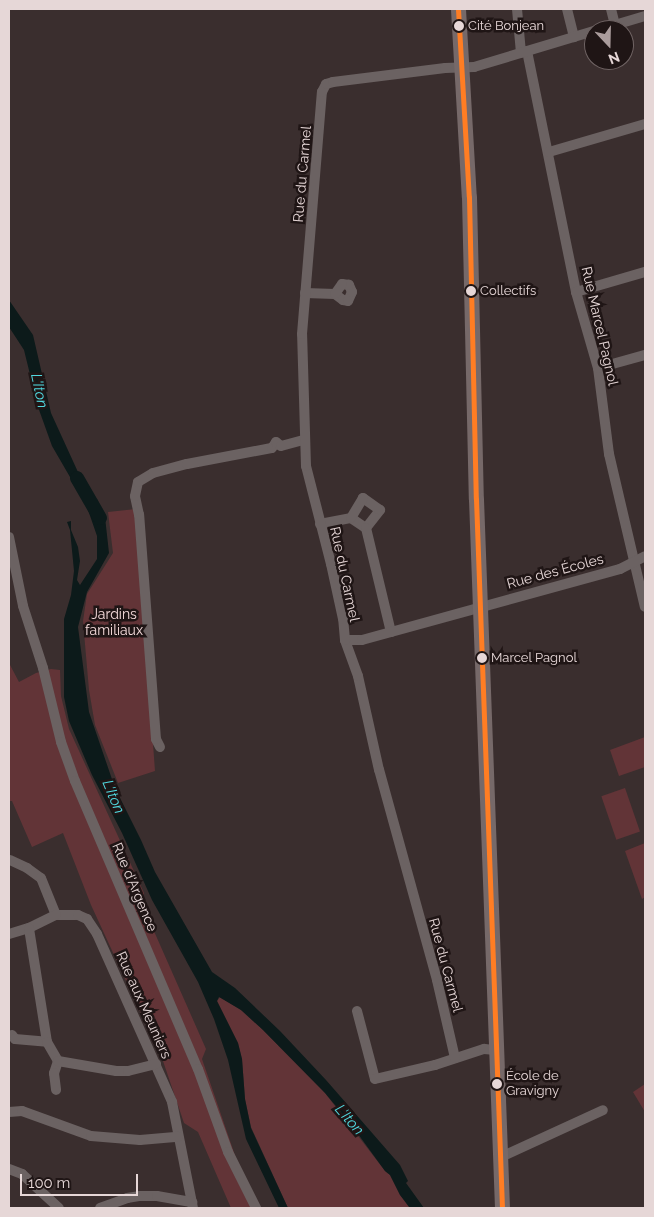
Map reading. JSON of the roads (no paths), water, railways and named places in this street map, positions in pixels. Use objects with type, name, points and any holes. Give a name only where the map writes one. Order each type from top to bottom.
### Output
[{"type":"main road","points":[[458,9],[469,197],[476,499],[502,1208]]},
{"type":"street","name":"Rue Marcel Pagnol","points":[[517,9],[524,52],[549,152],[576,292],[598,368],[609,454],[645,608]]},
{"type":"street","points":[[567,9],[574,37]]},
{"type":"street","points":[[632,20],[645,16]]},
{"type":"street","points":[[460,68],[474,67],[584,34]]},
{"type":"street","name":"Rue du Carmel","points":[[454,1058],[437,980],[379,770],[358,676],[345,640],[343,619],[306,466],[302,334],[322,92],[326,84],[404,73],[460,68]]},
{"type":"street","points":[[549,152],[645,124]]},
{"type":"street","points":[[576,292],[645,273]]},
{"type":"street","points":[[305,293],[335,294]]},
{"type":"street","points":[[598,368],[645,355]]},
{"type":"street","points":[[160,747],[156,739],[139,514],[135,496],[138,482],[153,473],[187,464],[272,448],[276,442],[281,446],[304,440]]},
{"type":"street","points":[[351,518],[363,498],[380,510],[366,528]]},
{"type":"street","points":[[320,524],[351,518],[366,528],[391,632]]},
{"type":"street","name":"Rue d'Argence","points":[[9,537],[23,606],[43,668],[61,742],[75,781],[198,1069],[228,1152],[256,1208]]},
{"type":"street","name":"Rue des Écoles","points":[[345,640],[362,640],[481,605],[620,569],[634,560],[645,556]]},
{"type":"street","points":[[9,934],[29,928],[56,915],[42,878],[10,860]]},
{"type":"street","name":"Rue aux Meuniers","points":[[56,915],[78,915],[87,919],[97,934],[172,1102],[193,1205]]},
{"type":"street","points":[[29,928],[47,1042],[58,1061],[54,1073],[56,1090]]},
{"type":"street","points":[[356,1011],[375,1079],[484,1050],[496,1050]]},
{"type":"street","points":[[12,1035],[15,1039],[47,1042]]},
{"type":"street","points":[[58,1061],[116,1071],[128,1071],[156,1064]]},
{"type":"street","points":[[501,1157],[603,1110]]},
{"type":"street","points":[[9,1112],[22,1111],[91,1136],[140,1140],[178,1137]]},
{"type":"street","points":[[9,1169],[22,1174],[59,1208]]},
{"type":"street","points":[[100,1208],[127,1198],[139,1196],[157,1196],[193,1205]]},
{"type":"water","points":[[9,300],[33,335],[51,413],[83,483],[89,492],[81,496],[52,446],[38,407],[24,350],[9,327]]},
{"type":"water","points":[[97,499],[105,517],[109,553],[87,592],[78,627],[89,712],[115,788],[155,872],[212,972],[235,988],[280,1031],[326,1080],[400,1165],[408,1181],[406,1183],[424,1208],[409,1207],[400,1195],[390,1175],[325,1093],[241,1010],[219,997],[217,1001],[238,1043],[242,1059],[245,1099],[251,1128],[288,1208],[279,1208],[246,1139],[228,1060],[214,1019],[198,982],[152,900],[122,833],[92,775],[69,721],[64,697],[64,619],[71,595],[74,571],[70,530],[67,522],[71,521],[71,530],[78,547],[80,561],[77,580],[80,585],[97,559],[97,536],[87,507]]},
{"type":"waterway","name":"L'Iton","points":[[77,478],[100,518]]},
{"type":"place","name":"Cité Bonjean","points":[[459,26]]},
{"type":"place","name":"Collectifs","points":[[471,291]]},
{"type":"place","name":"Marcel Pagnol","points":[[482,658]]},
{"type":"place","name":"École de Gravigny","points":[[497,1084]]},
{"type":"park label","name":"Jardins familiaux","points":[[114,622]]}]
